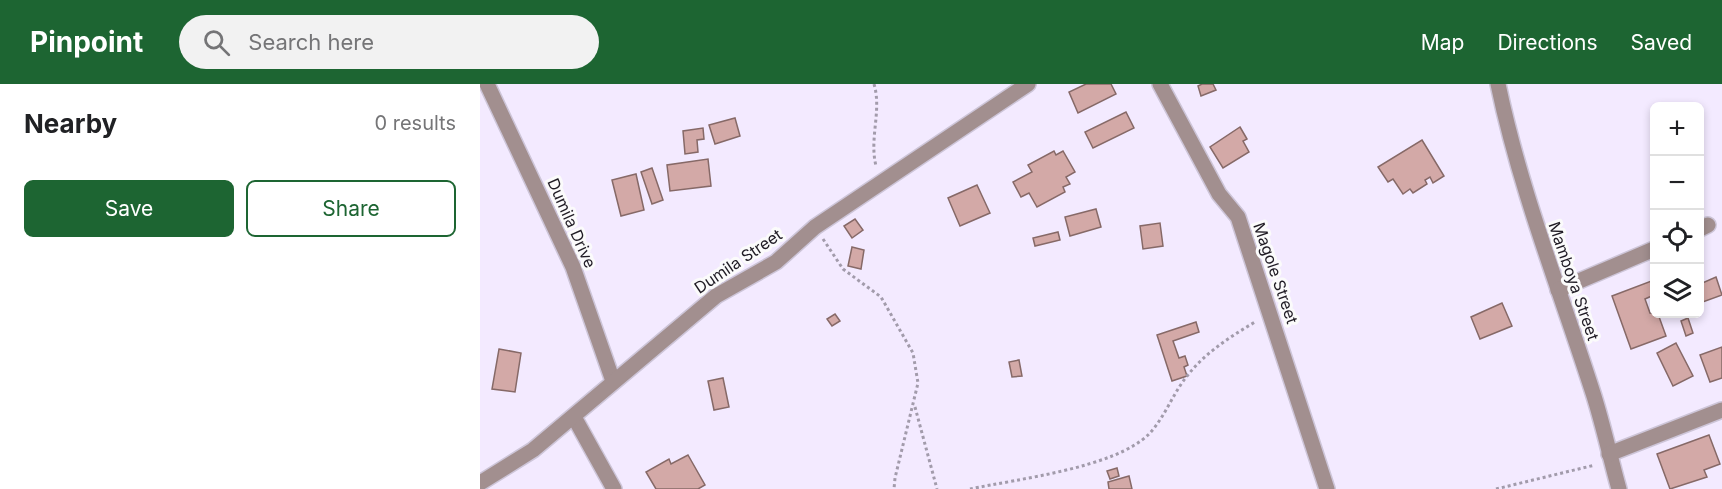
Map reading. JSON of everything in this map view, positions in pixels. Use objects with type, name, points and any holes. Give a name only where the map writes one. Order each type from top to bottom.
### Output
[{"type":"street","name":"Dumila Drive","points":[[487,84],[573,267],[613,381]]},
{"type":"street","name":"Dumila Street","points":[[480,483],[533,450],[716,296],[776,262],[815,227],[1028,84]]},
{"type":"street","name":"Magole Street","points":[[1160,84],[1219,194],[1238,217],[1272,312],[1328,489]]},
{"type":"street","name":"Mamboya Street","points":[[1498,84],[1506,126],[1529,207],[1593,393],[1619,489]]},
{"type":"street","points":[[1558,290],[1650,251]]},
{"type":"street","points":[[1610,458],[1722,410]]},
{"type":"street","points":[[574,417],[614,489]]},
{"type":"path","points":[[874,84],[877,111],[873,137],[874,159],[879,182]]},
{"type":"path","points":[[815,227],[843,269],[881,297],[913,353],[918,383],[894,489]]},
{"type":"path","points":[[970,489],[1063,470],[1113,456],[1132,447],[1158,423],[1182,382],[1200,360],[1272,312]]},
{"type":"path","points":[[914,404],[937,489]]},
{"type":"path","points":[[1496,489],[1610,458]]},
{"type":"building","points":[[1086,84],[1111,84],[1116,94],[1078,113],[1069,92]]},
{"type":"building","points":[[1213,84],[1216,90],[1201,96],[1198,86]]},
{"type":"building","points":[[1126,112],[1134,128],[1093,148],[1085,132]]},
{"type":"building","points":[[735,118],[740,136],[715,144],[709,125]]},
{"type":"building","points":[[1240,127],[1247,139],[1243,141],[1249,152],[1223,168],[1210,147]]},
{"type":"building","points":[[703,128],[704,139],[697,140],[698,152],[685,154],[683,131]]},
{"type":"building","points":[[1422,140],[1444,176],[1433,183],[1430,177],[1425,180],[1427,184],[1413,193],[1410,189],[1403,194],[1393,179],[1388,182],[1378,167]]},
{"type":"building","points":[[1054,151],[1056,155],[1063,151],[1075,172],[1066,177],[1070,184],[1063,187],[1065,192],[1037,207],[1029,193],[1021,197],[1013,182],[1032,172],[1028,165]]},
{"type":"building","points":[[708,159],[711,186],[670,191],[667,165]]},
{"type":"building","points":[[652,168],[663,200],[652,204],[641,172]]},
{"type":"building","points":[[636,174],[644,210],[621,216],[612,180]]},
{"type":"building","points":[[977,185],[990,213],[960,226],[948,198]]},
{"type":"building","points":[[1096,209],[1101,227],[1070,236],[1065,217]]},
{"type":"building","points":[[855,219],[863,230],[852,238],[844,226]]},
{"type":"building","points":[[1160,223],[1163,246],[1143,249],[1140,226]]},
{"type":"building","points":[[1058,232],[1060,240],[1035,246],[1033,238]]},
{"type":"building","points":[[852,247],[864,250],[861,269],[848,266]]},
{"type":"building","points":[[1716,277],[1722,295],[1704,302],[1704,282]]},
{"type":"building","points":[[1650,282],[1650,297],[1645,299],[1650,318],[1659,318],[1666,336],[1631,349],[1612,296]]},
{"type":"building","points":[[1502,303],[1512,326],[1480,339],[1471,317]]},
{"type":"building","points":[[835,314],[840,321],[832,326],[827,319]]},
{"type":"building","points":[[1688,318],[1693,333],[1686,336],[1681,321]]},
{"type":"building","points":[[1196,322],[1199,332],[1173,341],[1179,358],[1185,356],[1188,365],[1184,367],[1187,376],[1172,381],[1157,335]]},
{"type":"building","points":[[1676,343],[1693,376],[1673,386],[1657,353]]},
{"type":"building","points":[[1722,347],[1722,378],[1710,382],[1700,355]]},
{"type":"building","points":[[499,349],[521,353],[515,392],[492,389]]},
{"type":"building","points":[[1019,360],[1022,376],[1012,377],[1009,362]]},
{"type":"building","points":[[723,378],[729,407],[714,410],[708,381]]},
{"type":"building","points":[[1709,435],[1720,464],[1704,470],[1707,477],[1670,489],[1657,454]]},
{"type":"building","points":[[688,455],[705,485],[698,489],[656,489],[646,472],[669,459],[671,464]]},
{"type":"building","points":[[1117,468],[1119,476],[1110,479],[1107,471]]},
{"type":"building","points":[[1129,476],[1132,489],[1109,489],[1108,482]]}]
